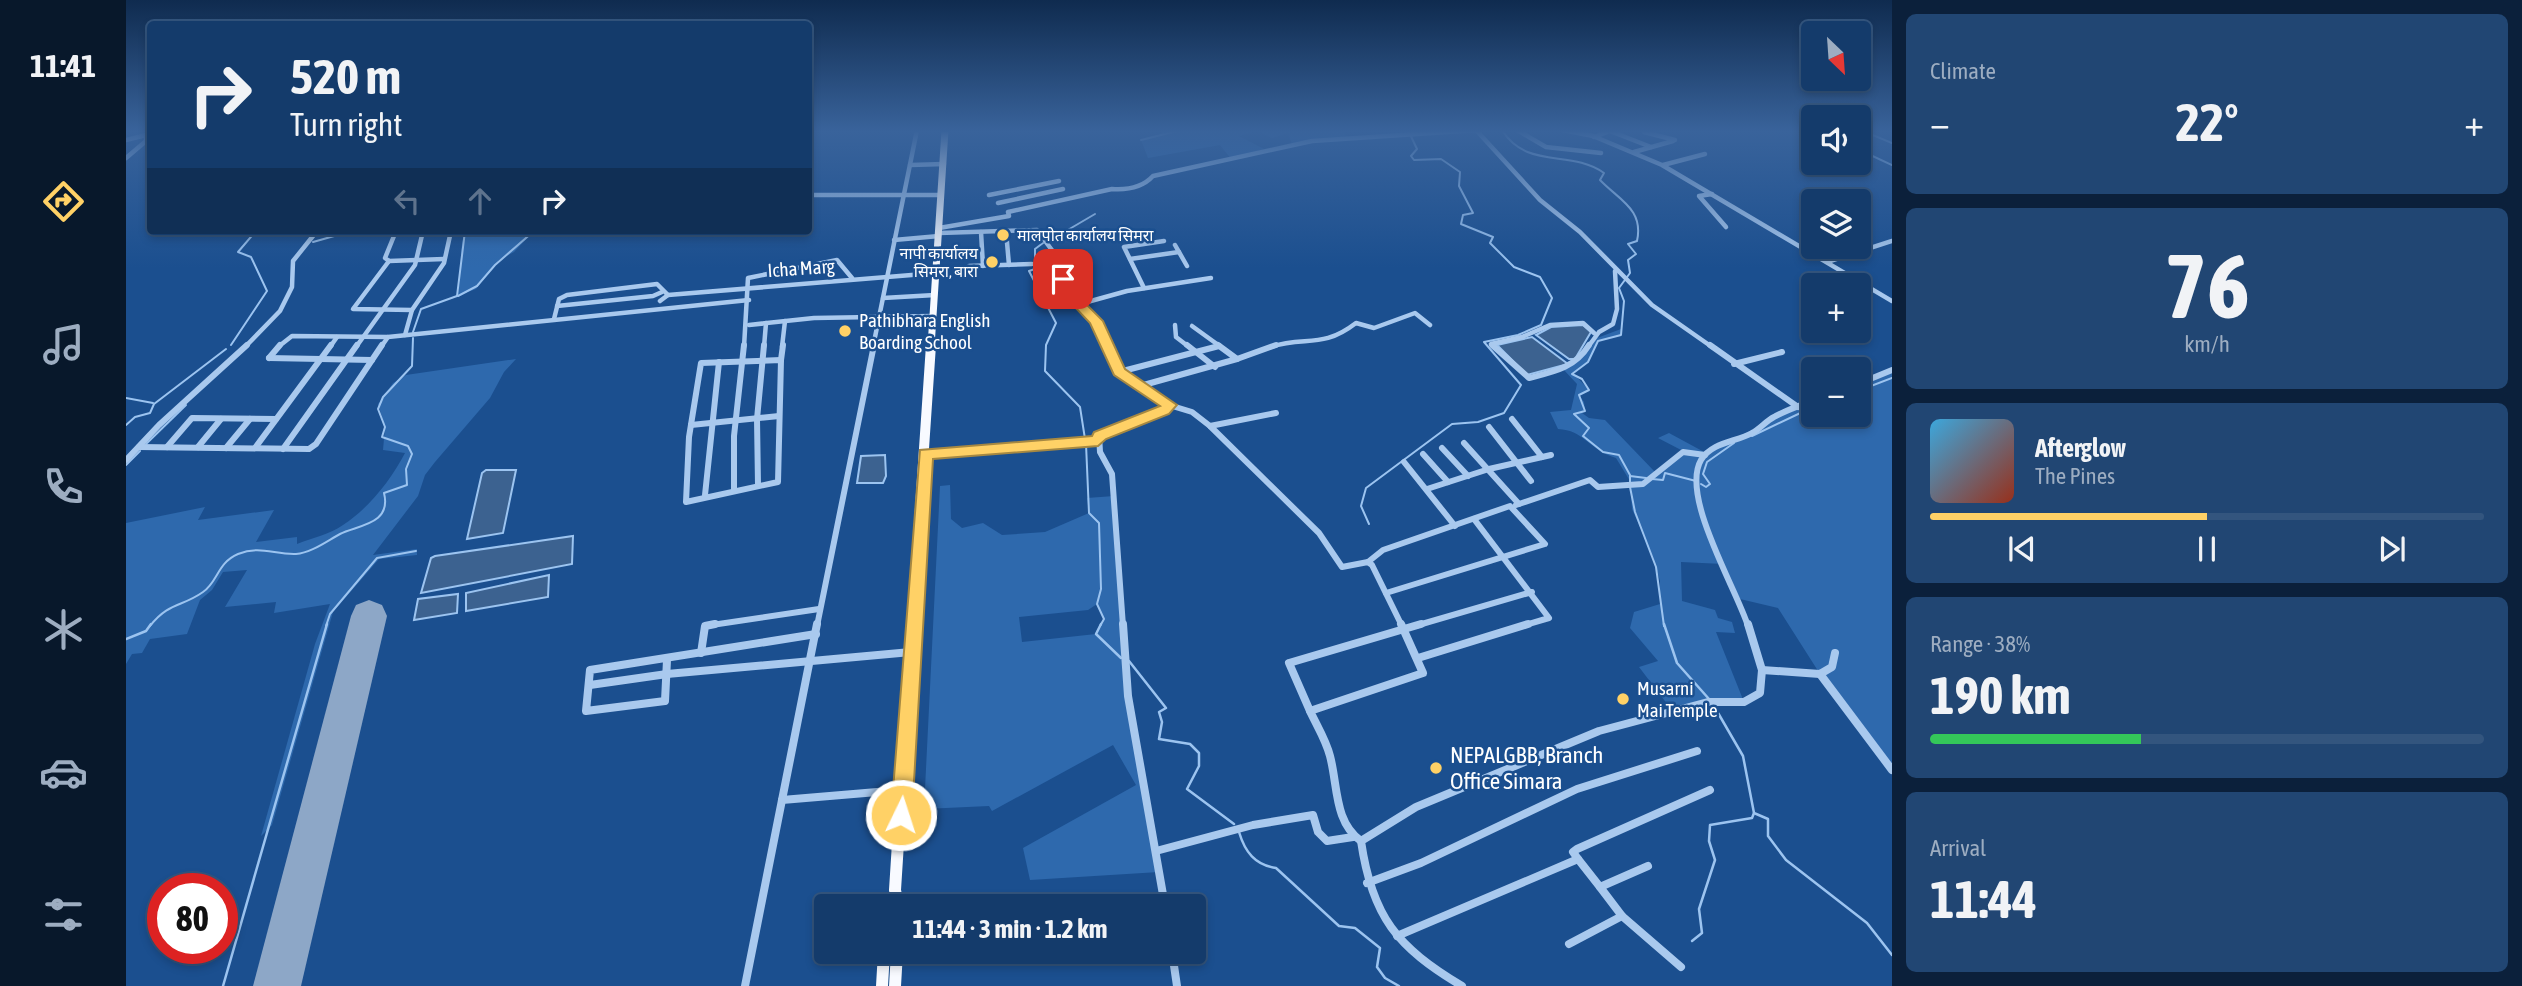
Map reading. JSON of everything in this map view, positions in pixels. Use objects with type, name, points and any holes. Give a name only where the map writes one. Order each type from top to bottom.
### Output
[{"type":"highway","points":[[894,894],[926,454],[943,176]]},
{"type":"highway","points":[[895,890],[896,894]]},
{"type":"highway","points":[[883,986],[884,964]]},
{"type":"highway","points":[[895,986],[896,964]]},
{"type":"street","points":[[745,986],[811,663],[819,609],[861,419],[878,316],[907,176]]},
{"type":"street","points":[[1008,212],[1068,198],[1123,190],[1147,183],[1153,176]]},
{"type":"street","points":[[1518,176],[1540,200],[1580,232],[1615,271],[1625,277],[1652,305],[1798,407]]},
{"type":"street","points":[[1681,176],[1892,301]]},
{"type":"street","points":[[1008,212],[989,195],[1058,179],[1068,198]]},
{"type":"street","points":[[998,203],[1063,189]]},
{"type":"street","points":[[1713,194],[1699,195],[1726,227]]},
{"type":"street","points":[[812,195],[941,195]]},
{"type":"street","points":[[894,240],[1009,216],[1008,212]]},
{"type":"street","points":[[939,232],[1037,230],[1044,243],[1059,259],[1065,286],[1096,321],[1119,372],[1169,405],[1192,412],[1210,425],[1319,533],[1342,567],[1368,562],[1373,555],[1383,550],[1590,480],[1598,487],[1643,484],[1683,452],[1705,456]]},
{"type":"street","points":[[1006,231],[1009,265]]},
{"type":"street","points":[[981,232],[984,266]]},
{"type":"street","points":[[126,460],[142,447],[159,425],[246,350],[270,324],[292,288],[293,261],[314,235]]},
{"type":"street","points":[[389,261],[385,257],[394,235]]},
{"type":"street","points":[[283,449],[416,260],[422,235]]},
{"type":"street","points":[[411,334],[412,310],[444,263],[450,235]]},
{"type":"street","points":[[1144,288],[1124,247],[1164,241]]},
{"type":"street","points":[[1827,262],[1892,242]]},
{"type":"street","points":[[1175,245],[1187,266]]},
{"type":"street","points":[[1130,259],[1179,252]]},
{"type":"street","points":[[389,261],[444,259]]},
{"type":"street","points":[[389,261],[353,309],[412,310]]},
{"type":"street","points":[[734,490],[731,450],[740,361],[749,325],[748,278],[840,261],[852,278]]},
{"type":"street","points":[[968,266],[1032,264]]},
{"type":"street","points":[[804,267],[810,282]]},
{"type":"street","points":[[1594,333],[1583,323],[1550,325],[1522,337],[1491,344],[1529,378],[1563,369],[1578,360],[1594,333],[1613,324],[1617,309],[1615,271]]},
{"type":"street","name":"Icha Marg","points":[[668,295],[748,286],[936,274]]},
{"type":"street","points":[[1080,304],[1104,295],[1211,278]]},
{"type":"street","points":[[554,319],[560,297],[566,295],[657,284],[661,285],[662,292]]},
{"type":"street","points":[[660,301],[668,295],[662,292]]},
{"type":"street","points":[[558,306],[653,296],[662,292]]},
{"type":"street","points":[[883,298],[935,295]]},
{"type":"street","points":[[653,296],[660,301]]},
{"type":"street","points":[[372,360],[270,358],[289,337],[388,337],[749,300]]},
{"type":"street","points":[[660,301],[660,309]]},
{"type":"street","points":[[1140,386],[1215,367],[1288,341],[1298,344],[1339,336],[1356,323],[1374,328],[1415,313],[1430,325]]},
{"type":"street","points":[[749,325],[878,316],[933,316]]},
{"type":"street","points":[[781,360],[701,363],[691,425],[685,499],[778,482],[781,360],[785,321]]},
{"type":"street","points":[[758,485],[757,419],[766,323]]},
{"type":"street","points":[[1175,325],[1176,337],[1215,367]]},
{"type":"street","points":[[1192,326],[1237,359]]},
{"type":"street","points":[[255,448],[337,337]]},
{"type":"street","points":[[142,447],[304,450],[316,444],[388,337]]},
{"type":"street","points":[[1119,372],[1219,346]]},
{"type":"street","points":[[1734,364],[1782,352]]},
{"type":"street","points":[[705,495],[719,362]]},
{"type":"street","points":[[1871,379],[1892,370]]},
{"type":"street","points":[[1163,894],[1133,735],[1124,658],[1112,474],[1101,460],[1098,441],[1099,435],[1164,411],[1169,405]]},
{"type":"street","points":[[1156,852],[1209,839],[1240,827],[1313,815],[1318,832],[1327,841],[1357,839],[1416,807],[1599,731],[1713,702],[1744,702],[1760,694],[1762,670],[1741,599],[1701,516],[1696,481],[1705,456],[1724,441],[1753,433],[1771,418],[1801,406]]},
{"type":"street","points":[[1210,425],[1276,412]]},
{"type":"street","points":[[691,425],[779,416]]},
{"type":"street","points":[[167,447],[192,418],[276,419]]},
{"type":"street","points":[[198,447],[221,419]]},
{"type":"street","points":[[226,448],[250,419]]},
{"type":"street","points":[[1512,419],[1542,457]]},
{"type":"street","points":[[1489,426],[1531,481]]},
{"type":"street","points":[[926,454],[1098,441]]},
{"type":"street","points":[[1464,443],[1519,504]]},
{"type":"street","points":[[1442,448],[1468,476]]},
{"type":"street","points":[[1423,454],[1448,482]]},
{"type":"street","points":[[1427,489],[1489,469],[1551,455]]},
{"type":"street","points":[[1404,462],[1455,527]]},
{"type":"street","points":[[1386,593],[1545,544],[1510,506]]},
{"type":"street","points":[[1418,658],[1548,619],[1532,592],[1474,519]]},
{"type":"street","points":[[1311,711],[1423,673],[1386,593],[1368,562]]},
{"type":"street","points":[[1462,986],[1430,968],[1397,936],[1375,907],[1357,839],[1345,824],[1326,742],[1289,663],[1532,592]]},
{"type":"street","points":[[701,653],[705,626],[819,609]]},
{"type":"street","points":[[667,660],[665,701],[586,711],[590,670],[667,660],[816,634]]},
{"type":"street","points":[[590,685],[667,674],[912,652]]},
{"type":"street","points":[[1762,670],[1819,674],[1832,667],[1835,653]]},
{"type":"street","points":[[1819,674],[1892,770]]},
{"type":"street","points":[[1367,883],[1421,863],[1577,789],[1697,751]]},
{"type":"street","points":[[782,800],[903,790]]},
{"type":"street","points":[[1681,967],[1662,948],[1641,936],[1622,916],[1573,852],[1633,822],[1710,790]]},
{"type":"street","points":[[1397,936],[1578,859]]},
{"type":"street","points":[[1600,887],[1648,866]]},
{"type":"street","points":[[1569,944],[1622,916]]},
{"type":"street","points":[[1174,964],[1177,986]]},
{"type":"shaded area","points":[[464,235],[530,235],[514,252],[499,260],[476,289],[457,296]]},
{"type":"shaded area","points":[[1583,325],[1591,332],[1575,359],[1569,359],[1536,335],[1551,327]]},
{"type":"shaded area","points":[[1621,329],[1621,335],[1598,341],[1588,362],[1573,373],[1589,390],[1579,395],[1584,402],[1585,411],[1582,413],[1589,418],[1605,420],[1655,472],[1683,451],[1658,438],[1669,433],[1706,453],[1801,406],[1801,427],[1871,427],[1871,379],[1892,370],[1892,770],[1820,674],[1778,608],[1740,599],[1723,564],[1681,562],[1682,601],[1715,610],[1718,618],[1732,622],[1735,633],[1716,632],[1744,702],[1708,702],[1674,713],[1639,667],[1658,661],[1630,628],[1634,612],[1660,604],[1660,581],[1653,557],[1632,509],[1630,481],[1616,458],[1574,433],[1558,429],[1550,412],[1571,410],[1577,384],[1563,369],[1578,360],[1589,341]]},
{"type":"shaded area","points":[[1532,337],[1568,364],[1527,375],[1497,345]]},
{"type":"shaded area","points":[[516,359],[504,372],[490,398],[425,475],[418,496],[373,555],[417,549],[417,555],[379,559],[333,612],[272,825],[261,836],[315,644],[330,604],[274,613],[276,602],[225,607],[247,570],[223,572],[212,590],[200,600],[187,634],[150,639],[142,653],[132,654],[126,664],[126,523],[205,507],[198,520],[274,510],[256,542],[297,537],[297,544],[327,533],[353,518],[370,502],[405,453],[383,450],[385,427],[378,404],[393,383],[406,375]]},
{"type":"shaded area","points":[[885,455],[886,476],[883,483],[857,483],[861,456]]},
{"type":"shaded area","points":[[486,470],[516,470],[503,533],[467,539],[482,473]]},
{"type":"shaded area","points":[[950,485],[951,519],[962,528],[983,523],[1002,535],[1045,532],[1089,513],[1087,498],[1114,496],[1124,661],[1159,872],[1030,880],[1023,848],[1136,785],[1113,745],[992,811],[989,806],[924,809],[940,486]],"holes":[[[1097,604],[1104,619],[1096,634],[1022,642],[1019,617],[1088,610]]]},
{"type":"shaded area","points":[[573,536],[572,564],[421,593],[431,558],[435,556]]},
{"type":"shaded area","points":[[549,575],[548,597],[466,611],[466,593]]},
{"type":"shaded area","points":[[458,594],[457,613],[414,620],[418,599]]},
{"type":"waterway","points":[[1369,524],[1361,506],[1366,488],[1452,424],[1478,422],[1504,413],[1521,385],[1484,342],[1518,335],[1541,325],[1552,298],[1540,277],[1514,267],[1490,243],[1493,237],[1461,224],[1463,215],[1473,213],[1459,186],[1460,176]]},
{"type":"waterway","points":[[1602,176],[1600,180],[1628,206],[1637,221],[1637,241],[1628,244],[1636,254],[1628,260],[1630,273],[1619,288],[1624,301],[1621,335],[1598,341],[1588,362],[1572,374],[1582,379],[1589,390],[1579,395],[1585,411],[1574,414],[1589,428],[1583,436],[1603,452],[1619,455],[1630,475]]},
{"type":"waterway","points":[[1049,241],[1095,214]]},
{"type":"waterway","points":[[231,345],[267,291],[251,257],[238,252],[253,235]]},
{"type":"waterway","points":[[313,242],[338,235]]},
{"type":"waterway","points":[[413,332],[421,309],[457,296],[465,235]]},
{"type":"waterway","points":[[458,296],[477,286],[495,265],[529,235]]},
{"type":"waterway","points":[[1043,243],[1035,249],[1035,269],[1029,271],[1056,323],[1046,345],[1045,371],[1080,407],[1085,439]]},
{"type":"waterway","points":[[150,626],[163,613],[208,588],[226,562],[238,554],[253,550],[302,553],[378,518],[385,504],[384,493],[407,485],[406,469],[412,454],[408,446],[382,437],[385,427],[378,409],[383,397],[412,366],[413,338]]},
{"type":"waterway","points":[[126,425],[135,417],[150,413],[154,404],[226,349]]},
{"type":"waterway","points":[[1871,386],[1892,378]]},
{"type":"waterway","points":[[126,398],[153,403]]},
{"type":"waterway","points":[[146,444],[186,405]]},
{"type":"waterway","points":[[1752,436],[1801,413]]},
{"type":"waterway","points":[[1701,484],[1706,487],[1710,484],[1703,474],[1707,462],[1734,443]]},
{"type":"waterway","points":[[1086,444],[1089,513],[1099,523],[1101,589],[1097,604],[1104,619],[1100,626]]},
{"type":"waterway","points":[[126,465],[140,451]]},
{"type":"waterway","points":[[1652,479],[1663,480],[1665,473],[1696,481]]},
{"type":"waterway","points":[[1630,482],[1630,476],[1646,478]]},
{"type":"waterway","points":[[1630,487],[1635,512],[1656,567],[1664,626]]},
{"type":"waterway","points":[[326,626],[330,614],[377,558],[416,551]]},
{"type":"waterway","points":[[126,639],[146,631],[151,624]]},
{"type":"waterway","points":[[223,986],[327,624]]},
{"type":"waterway","points":[[1664,624],[1677,663],[1709,699]]},
{"type":"waterway","points":[[1100,626],[1096,634],[1121,658]]},
{"type":"waterway","points":[[1129,661],[1166,708],[1159,712],[1162,722],[1159,739],[1190,744],[1199,753],[1199,766],[1187,789],[1234,824]]},
{"type":"waterway","points":[[1714,706],[1743,756],[1754,813]]},
{"type":"waterway","points":[[1692,941],[1702,933],[1699,909],[1715,860],[1709,841],[1710,825],[1752,818],[1754,813]]},
{"type":"waterway","points":[[1754,813],[1768,819],[1768,836],[1786,860],[1867,923],[1892,955]]},
{"type":"waterway","points":[[1239,832],[1244,846],[1257,861],[1276,868],[1339,926],[1355,928],[1380,948],[1377,967],[1385,978],[1399,986]]},
{"type":"runway","points":[[277,986],[369,616]]},
{"type":"place","name":"मालपोत कार्यालय सिमरा","points":[[1003,235]]},
{"type":"place","name":"नापी कार्यालय सिमरा, बारा","points":[[992,262]]},
{"type":"place","name":"Pathibhara English Boarding School","points":[[845,331]]},
{"type":"place","name":"Musarni Mai Temple","points":[[1623,699]]},
{"type":"place","name":"NEPALGBB, Branch Office Simara","points":[[1436,768]]},
{"type":"route","points":[[901,815],[926,454],[1098,441],[1099,435],[1164,411],[1169,405],[1119,372],[1096,321],[1075,300],[1063,279]]}]
